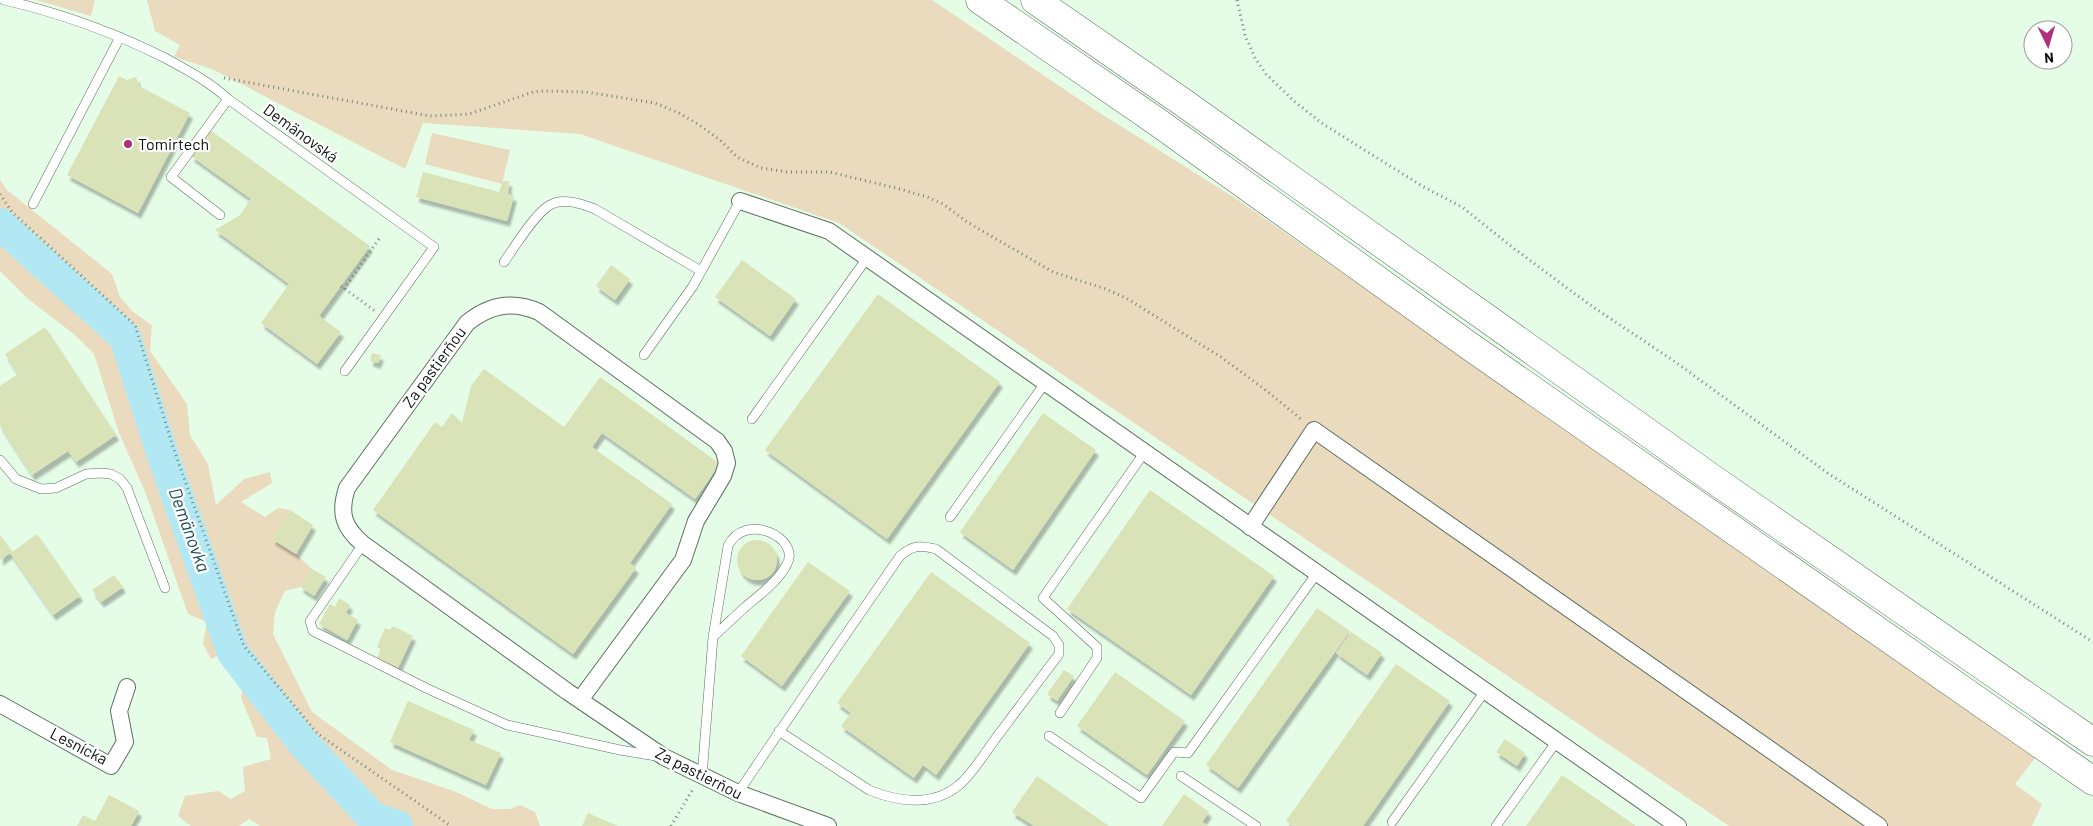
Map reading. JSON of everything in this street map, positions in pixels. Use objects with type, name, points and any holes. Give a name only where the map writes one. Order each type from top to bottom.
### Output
[{"type":"highway","points":[[980,0],[1173,132],[1468,345],[2093,781]]},
{"type":"highway","points":[[1034,0],[1181,101],[1721,484],[2093,742]]},
{"type":"street","points":[[740,201],[829,231],[1678,826]]},
{"type":"street","name":"Za pastierňou","points":[[580,700],[683,560],[696,521],[723,476],[727,463],[724,451],[717,440],[539,312],[516,305],[500,305],[488,308],[467,323],[348,488],[344,497],[344,519],[351,534],[362,544],[580,700],[664,757],[738,793],[828,826]]},
{"type":"street","points":[[1250,527],[1314,430],[1879,826]]},
{"type":"street","name":"Lesnícka","points":[[0,704],[111,766],[125,742],[119,711],[127,687]]},
{"type":"lane","name":"Demänovská","points":[[4,0],[68,17],[120,37],[185,69],[217,88],[228,99],[434,248],[345,371]]},
{"type":"lane","points":[[33,204],[120,37]]},
{"type":"lane","points":[[220,215],[171,177],[228,99]]},
{"type":"lane","points":[[644,355],[693,286],[740,201]]},
{"type":"lane","points":[[504,262],[540,213],[551,204],[565,202],[595,209],[701,271]]},
{"type":"lane","points":[[752,419],[867,258]]},
{"type":"lane","points":[[950,517],[1045,383]]},
{"type":"lane","points":[[1060,713],[1097,658],[1097,647],[1043,598],[1144,453]]},
{"type":"lane","points":[[0,460],[16,479],[41,489],[56,488],[86,474],[111,474],[120,479],[127,488],[165,588]]},
{"type":"lane","points":[[702,776],[713,637],[728,546],[732,537],[745,530],[763,529],[785,542],[789,550],[788,562],[782,572],[770,586],[713,637]]},
{"type":"lane","points":[[362,544],[310,621],[313,631],[426,688],[507,725],[620,750],[664,757]]},
{"type":"lane","points":[[738,793],[779,732],[900,556],[910,548],[923,546],[936,549],[1053,636],[1059,645],[1059,654],[960,785],[932,798],[916,801],[902,800],[869,790],[779,732]]},
{"type":"lane","points":[[1049,736],[1141,798],[1174,752],[1188,753],[1317,574]]},
{"type":"lane","points":[[1392,822],[1485,691]]},
{"type":"lane","points":[[1496,826],[1558,742]]},
{"type":"lane","points":[[1180,776],[1256,826]]},
{"type":"path","points":[[1237,0],[1245,35],[1255,58],[1266,74],[1295,102],[1324,124],[1422,186],[1462,207],[1590,305],[1674,361],[1829,474],[2093,642]]},
{"type":"path","points":[[222,78],[430,116],[469,114],[533,92],[544,91],[586,92],[668,107],[708,130],[738,157],[761,168],[780,172],[830,172],[900,188],[943,204],[967,222],[1053,272],[1106,289],[1156,316],[1229,363],[1267,391],[1314,430]]},
{"type":"path","points":[[0,194],[12,212],[135,325],[174,450],[244,646],[318,734],[451,826]]},
{"type":"path","points":[[381,236],[342,288],[384,317]]},
{"type":"path","points":[[671,826],[702,776]]},
{"type":"shaded area","points":[[36,0],[95,0],[91,16]]},
{"type":"shaded area","points":[[147,0],[932,0],[1092,108],[1238,200],[2036,757],[2015,784],[2042,804],[2032,826],[1729,826],[839,223],[580,134],[423,123],[405,169],[212,69],[174,57],[180,45],[155,31]]},
{"type":"shaded area","points":[[432,133],[510,150],[502,184],[425,164]]},
{"type":"shaded area","points":[[0,180],[7,190],[112,274],[120,297],[133,312],[152,325],[150,351],[187,404],[190,435],[208,464],[216,505],[244,479],[270,472],[272,483],[241,502],[265,517],[278,508],[290,510],[272,539],[296,554],[312,569],[300,587],[285,591],[275,612],[273,634],[312,712],[392,770],[454,791],[492,809],[510,809],[520,805],[535,812],[540,826],[260,826],[249,819],[239,826],[191,826],[178,816],[185,796],[218,791],[231,799],[245,791],[243,767],[271,759],[267,738],[257,737],[241,698],[246,654],[240,645],[211,659],[203,644],[207,622],[188,614],[146,494],[119,433],[94,354],[75,335],[28,299],[0,271]]},
{"type":"building","name":"Tomirtech","points":[[119,76],[127,80],[136,77],[139,86],[190,113],[138,213],[67,175]]},
{"type":"building","points":[[210,130],[370,246],[319,316],[341,332],[317,364],[261,323],[289,284],[215,230],[240,215],[251,199],[191,156]]},
{"type":"building","points":[[423,172],[499,192],[503,181],[509,181],[508,194],[514,196],[507,221],[416,197]]},
{"type":"building","points":[[742,260],[796,299],[770,336],[715,297]]},
{"type":"building","points":[[611,265],[630,279],[615,300],[596,286]]},
{"type":"building","points":[[878,294],[1000,382],[887,539],[765,450]]},
{"type":"building","points":[[45,327],[116,435],[76,462],[68,451],[32,475],[0,426],[0,386],[18,374],[5,354]]},
{"type":"building","points":[[372,353],[381,355],[378,363],[370,361]]},
{"type":"building","points":[[484,369],[564,427],[600,377],[720,464],[695,499],[602,433],[592,447],[672,504],[630,563],[636,568],[573,654],[373,510],[435,422],[442,427],[452,413],[462,423],[471,386]]},
{"type":"building","points":[[1043,413],[1096,450],[1013,570],[960,532]]},
{"type":"building","points":[[1150,490],[1274,576],[1191,695],[1067,609]]},
{"type":"building","points":[[290,510],[313,525],[296,554],[272,539]]},
{"type":"building","points":[[37,534],[80,596],[53,615],[10,553],[0,560],[0,535],[12,552]]},
{"type":"building","points":[[757,540],[771,546],[777,560],[771,574],[757,580],[743,574],[737,560],[743,546]]},
{"type":"building","points":[[808,562],[850,591],[782,686],[741,656]]},
{"type":"building","points":[[312,569],[326,577],[314,596],[300,587]]},
{"type":"building","points":[[931,572],[1030,643],[936,775],[923,765],[914,778],[841,726],[851,713],[837,703]]},
{"type":"building","points":[[114,575],[123,587],[101,602],[92,590]]},
{"type":"building","points":[[339,598],[350,605],[346,613],[358,620],[347,640],[319,624],[330,604],[335,607]]},
{"type":"building","points":[[1317,608],[1350,631],[1238,788],[1206,765]]},
{"type":"building","points":[[393,626],[413,636],[398,668],[377,658],[381,649],[377,647],[385,628],[390,630]]},
{"type":"building","points":[[1351,632],[1382,653],[1367,675],[1336,653]]},
{"type":"building","points":[[1396,664],[1450,701],[1363,826],[1293,826],[1286,821]]},
{"type":"building","points":[[1064,670],[1074,676],[1057,701],[1047,694]]},
{"type":"building","points":[[1115,672],[1185,721],[1147,775],[1077,726]]},
{"type":"building","points":[[408,701],[474,730],[469,740],[501,753],[486,785],[390,742]]},
{"type":"building","points":[[1505,739],[1525,753],[1517,766],[1496,752]]},
{"type":"building","points":[[1562,775],[1636,826],[1526,826]]},
{"type":"building","points":[[1037,776],[1109,826],[1034,826],[1012,812]]},
{"type":"building","points":[[1184,794],[1209,812],[1202,822],[1208,826],[1162,826]]},
{"type":"building","points":[[109,795],[139,811],[131,826],[77,826],[83,815],[95,821]]},
{"type":"building","points":[[588,813],[618,826],[582,826]]},
{"type":"waterway","name":"Demänovka","points":[[0,224],[125,337],[162,453],[233,653],[303,743],[373,818],[397,826]]},
{"type":"place","name":"Tomirtech","points":[[128,144]]}]
